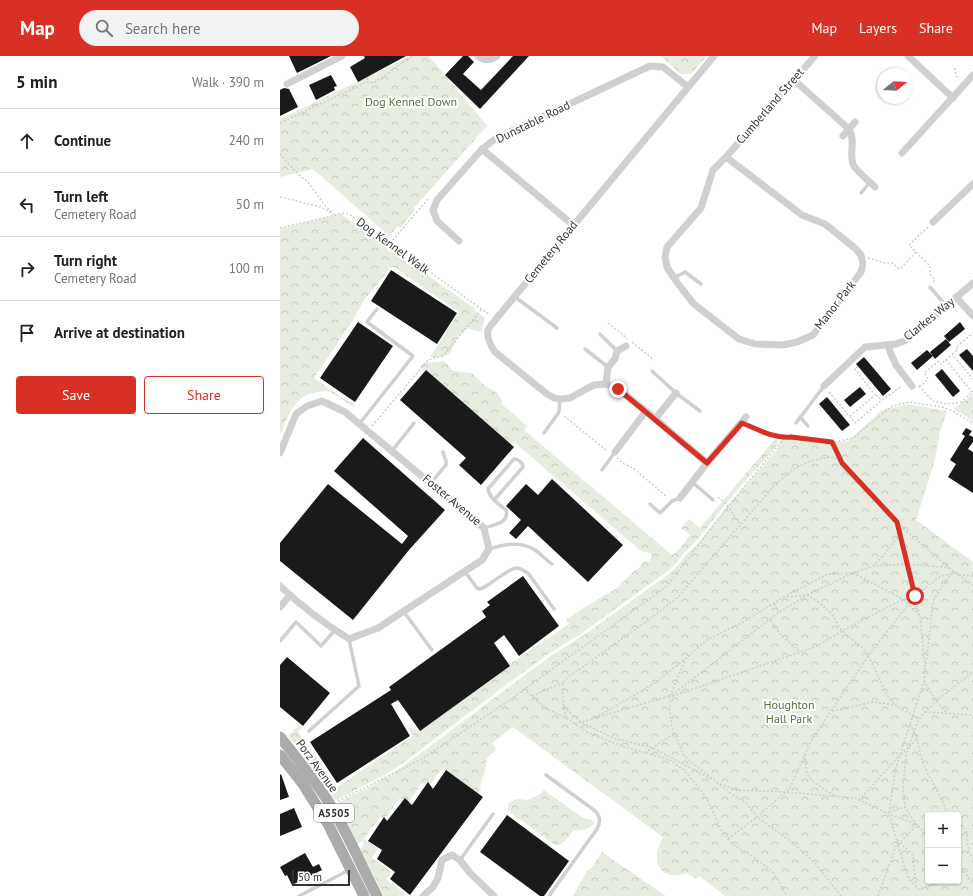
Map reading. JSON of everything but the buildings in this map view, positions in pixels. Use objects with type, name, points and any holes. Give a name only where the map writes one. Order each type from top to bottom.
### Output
[{"type":"main road","name":"Porz Avenue","points":[[280,737],[303,765],[326,799],[377,896]]},
{"type":"main road","name":"Porz Avenue","points":[[280,755],[303,784],[328,824],[364,896]]},
{"type":"street","points":[[287,84],[342,56]]},
{"type":"street","points":[[478,56],[488,60],[498,56]]},
{"type":"street","name":"Cemetery Road","points":[[560,399],[547,394],[495,352],[488,340],[488,330],[573,225],[714,56]]},
{"type":"street","name":"Cumberland Street","points":[[726,157],[814,56]]},
{"type":"street","points":[[908,56],[952,98]]},
{"type":"street","name":"Dunstable Road","points":[[573,225],[482,149],[495,139],[650,66],[664,67],[688,87]]},
{"type":"street","points":[[902,153],[973,75]]},
{"type":"street","points":[[794,80],[849,129],[852,134],[853,163],[855,168],[873,185]]},
{"type":"street","points":[[843,136],[855,122]]},
{"type":"street","points":[[459,241],[437,221],[433,210],[437,200],[482,149]]},
{"type":"street","points":[[726,157],[802,215],[825,224],[856,249],[861,255]]},
{"type":"street","name":"Manor Park","points":[[726,157],[713,170],[701,208],[667,247],[665,257],[667,266],[674,278],[694,304],[740,338],[755,344],[783,346],[797,342],[813,334],[861,272],[861,255]]},
{"type":"street","points":[[932,222],[973,184]]},
{"type":"street","name":"Clarkes Way","points":[[824,386],[865,347],[896,344],[904,341],[973,283]]},
{"type":"street","points":[[956,297],[973,316]]},
{"type":"street","points":[[888,345],[890,354],[896,365],[910,384]]},
{"type":"street","points":[[606,384],[608,367],[615,359],[617,351],[626,346]]},
{"type":"street","points":[[560,399],[570,398],[594,386],[606,384],[612,386],[646,411],[707,463]]},
{"type":"street","points":[[655,419],[676,393]]},
{"type":"street","name":"Foster Avenue","points":[[280,453],[296,414],[307,406],[322,402],[345,412],[484,528],[489,549]]},
{"type":"street","points":[[615,452],[646,411]]},
{"type":"street","points":[[680,498],[707,463],[744,420]]},
{"type":"street","points":[[280,586],[335,630],[349,639],[378,628],[404,612],[482,560],[489,549]]},
{"type":"street","points":[[280,607],[290,595]]},
{"type":"street","points":[[423,896],[433,887],[438,878],[442,860],[452,856],[460,860],[470,873],[494,896]]},
{"type":"lane","points":[[860,193],[873,185]]},
{"type":"lane","points":[[674,278],[685,272],[701,284]]},
{"type":"lane","points":[[930,287],[946,306]]},
{"type":"lane","points":[[515,296],[557,328]]},
{"type":"lane","points":[[360,424],[413,356],[367,322],[377,309]]},
{"type":"lane","points":[[600,334],[617,351]]},
{"type":"lane","points":[[585,348],[608,367]]},
{"type":"lane","points":[[652,371],[676,393],[700,411]]},
{"type":"lane","points":[[796,423],[824,386]]},
{"type":"lane","points":[[544,433],[559,412],[560,399]]},
{"type":"lane","points":[[800,417],[808,426]]},
{"type":"lane","points":[[392,451],[414,423]]},
{"type":"lane","points":[[431,483],[446,465],[443,452]]},
{"type":"lane","points":[[602,470],[615,452]]},
{"type":"lane","points":[[484,528],[502,522],[507,516],[506,510],[495,499],[489,493],[488,489],[514,459],[518,460],[523,467],[495,499]]},
{"type":"lane","points":[[692,482],[714,500]]},
{"type":"lane","points":[[650,504],[660,513],[672,501],[680,498]]},
{"type":"lane","points":[[489,549],[498,546],[516,544],[534,550],[552,564]]},
{"type":"lane","points":[[465,572],[477,588],[480,589],[512,569],[522,569],[528,573],[554,609]]},
{"type":"lane","points":[[404,612],[432,650]]},
{"type":"lane","points":[[280,641],[296,622],[321,646],[335,630]]},
{"type":"lane","points":[[309,731],[359,686],[349,639]]},
{"type":"lane","points":[[546,775],[598,813],[601,819],[597,829],[550,896]]},
{"type":"lane","points":[[460,860],[493,814]]},
{"type":"lane","points":[[299,896],[350,869]]},
{"type":"path","points":[[280,123],[367,82],[374,83],[412,56]]},
{"type":"path","points":[[955,68],[956,76],[964,85]]},
{"type":"path","points":[[280,154],[307,181],[332,213]]},
{"type":"path","points":[[280,197],[321,207],[335,215]]},
{"type":"path","points":[[390,244],[429,199]]},
{"type":"path","name":"Dog Kennel Walk","points":[[280,228],[335,215],[345,213],[349,214],[496,319]]},
{"type":"path","points":[[930,287],[934,280],[930,274],[930,266],[909,245],[932,222]]},
{"type":"path","points":[[861,255],[885,264],[892,263],[900,269],[916,252]]},
{"type":"path","points":[[368,431],[428,360],[443,356],[481,309]]},
{"type":"path","points":[[946,360],[972,391],[960,402],[948,403],[933,401],[919,386],[928,379],[924,373],[939,361],[941,364],[946,360],[958,350],[956,348],[973,333]]},
{"type":"path","points":[[952,354],[973,379]]},
{"type":"path","points":[[849,362],[876,395],[882,400]]},
{"type":"path","points":[[824,386],[855,423],[882,400],[910,384]]},
{"type":"path","points":[[850,416],[876,395]]},
{"type":"path","points":[[744,420],[777,436],[832,442],[853,438],[892,406],[909,402],[943,407],[973,423]]},
{"type":"path","points":[[943,407],[948,403]]},
{"type":"path","points":[[336,803],[422,759],[504,704],[667,586],[728,506],[786,437]]},
{"type":"path","points":[[832,442],[840,461]]},
{"type":"path","points":[[532,696],[563,683],[567,678],[650,619],[678,597],[772,487],[793,469],[811,461],[830,457],[836,458],[840,461],[902,527],[954,572],[973,585]]},
{"type":"path","points":[[714,494],[728,506],[740,525]]},
{"type":"path","points":[[897,522],[920,616],[926,667]]},
{"type":"path","points":[[873,566],[896,539],[899,530]]},
{"type":"path","points":[[670,696],[779,612],[853,573],[873,566],[907,564],[951,568]]},
{"type":"path","points":[[935,884],[920,890],[911,882],[906,872],[897,844],[889,813],[895,771],[924,681],[934,599],[951,574],[954,572]]},
{"type":"path","points":[[592,719],[655,683],[707,640],[743,622],[828,574],[853,573],[903,599],[920,616]]},
{"type":"path","points":[[728,839],[757,817],[790,788],[811,741],[868,656],[907,604],[941,576],[951,574]]},
{"type":"path","points":[[959,575],[973,576]]},
{"type":"path","points":[[785,597],[807,596],[817,600],[832,613],[842,631],[864,649],[887,695],[895,705],[919,720]]},
{"type":"path","points":[[575,724],[670,696],[815,647],[903,599]]},
{"type":"path","points":[[774,604],[779,612]]},
{"type":"path","points":[[771,619],[780,633],[800,652]]},
{"type":"path","points":[[686,658],[670,696],[672,728],[684,756],[730,793],[746,803],[757,817],[814,862],[841,896]]},
{"type":"path","points":[[925,833],[916,824],[905,807],[903,786],[906,756],[919,720],[925,712],[936,701],[973,672]]},
{"type":"path","points":[[924,681],[936,701],[948,714]]},
{"type":"path","points":[[563,683],[562,696],[566,718]]},
{"type":"path","points":[[524,689],[546,708],[566,718],[587,732],[607,741],[668,759],[684,770],[707,799],[720,827],[728,839],[735,846],[757,859],[773,872],[787,896]]},
{"type":"path","points":[[832,710],[873,702],[895,705]]},
{"type":"path","points":[[563,706],[581,722],[613,738],[653,748],[718,783],[737,790],[785,792],[855,798],[916,824]]},
{"type":"path","points":[[925,712],[973,715]]},
{"type":"path","points":[[910,724],[917,738],[924,766],[947,812]]},
{"type":"path","points":[[645,753],[675,733]]},
{"type":"path","points":[[859,800],[917,738]]},
{"type":"path","points":[[805,754],[805,762],[810,778],[822,788],[837,797]]},
{"type":"path","points":[[889,813],[905,807]]},
{"type":"path","points":[[897,844],[900,843],[916,824]]},
{"type":"path","points":[[961,825],[966,829],[969,852],[973,859]]},
{"type":"path","points":[[896,839],[913,855],[916,887]]},
{"type":"path","points":[[878,896],[897,844]]},
{"type":"path","points":[[961,866],[973,885]]},
{"type":"path","points":[[961,873],[965,872]]},
{"type":"green space","name":"Dog Kennel Down","points":[[411,56],[429,56],[488,127],[486,127],[414,208],[415,210],[400,228],[398,226],[389,236],[313,169],[280,177],[280,119]]},
{"type":"green space","points":[[661,56],[707,56],[691,74],[680,74]]},
{"type":"green space","points":[[341,214],[474,308],[475,311],[485,318],[481,332],[466,328],[457,338],[449,355],[430,357],[459,312],[392,266],[366,297],[353,320],[314,378],[355,405],[353,407],[339,397],[328,392],[320,391],[309,394],[297,402],[289,414],[280,435],[280,229]]},
{"type":"green space","points":[[444,361],[453,371],[472,373],[485,386],[496,392],[503,401],[501,403],[527,426],[524,430],[672,555],[679,550],[690,535],[681,528],[689,519],[700,528],[775,439],[778,440],[777,445],[732,496],[697,540],[668,571],[582,633],[550,653],[507,684],[399,766],[335,801],[310,763],[288,736],[299,725],[302,728],[298,731],[312,758],[316,756],[337,787],[413,736],[408,728],[415,728],[417,731],[514,661],[569,624],[566,620],[617,588],[645,561],[648,562],[652,555],[641,551],[514,442],[510,446],[419,366],[425,363]]},
{"type":"green space","points":[[973,394],[973,421],[954,409]]},
{"type":"green space","name":"Houghton Hall Park","points":[[908,404],[947,411],[940,432],[935,460],[916,520],[973,562],[973,896],[725,896],[699,876],[696,879],[686,873],[680,875],[670,875],[662,870],[657,861],[657,852],[663,837],[513,727],[492,743],[496,749],[487,758],[485,771],[480,785],[481,790],[478,794],[442,769],[428,787],[422,783],[408,803],[400,798],[384,820],[380,817],[364,839],[378,849],[372,858],[392,872],[386,879],[405,893],[404,896],[384,896],[360,849],[364,845],[362,841],[357,844],[336,804],[386,778],[401,768],[552,655],[584,635],[670,573],[699,542],[734,498],[776,451],[781,439],[792,438],[828,444],[848,441],[881,411]]},
{"type":"green space","points":[[544,790],[583,818],[595,822],[593,825],[582,830],[573,831],[561,844],[555,845],[507,810],[509,806],[507,804],[516,799],[527,800],[539,795]]},
{"type":"green space","points":[[602,852],[666,896],[573,896],[587,871],[592,867]]},
{"type":"route","points":[[618,389],[707,463],[742,423],[777,436],[832,442],[840,461],[897,522],[915,596]]}]
